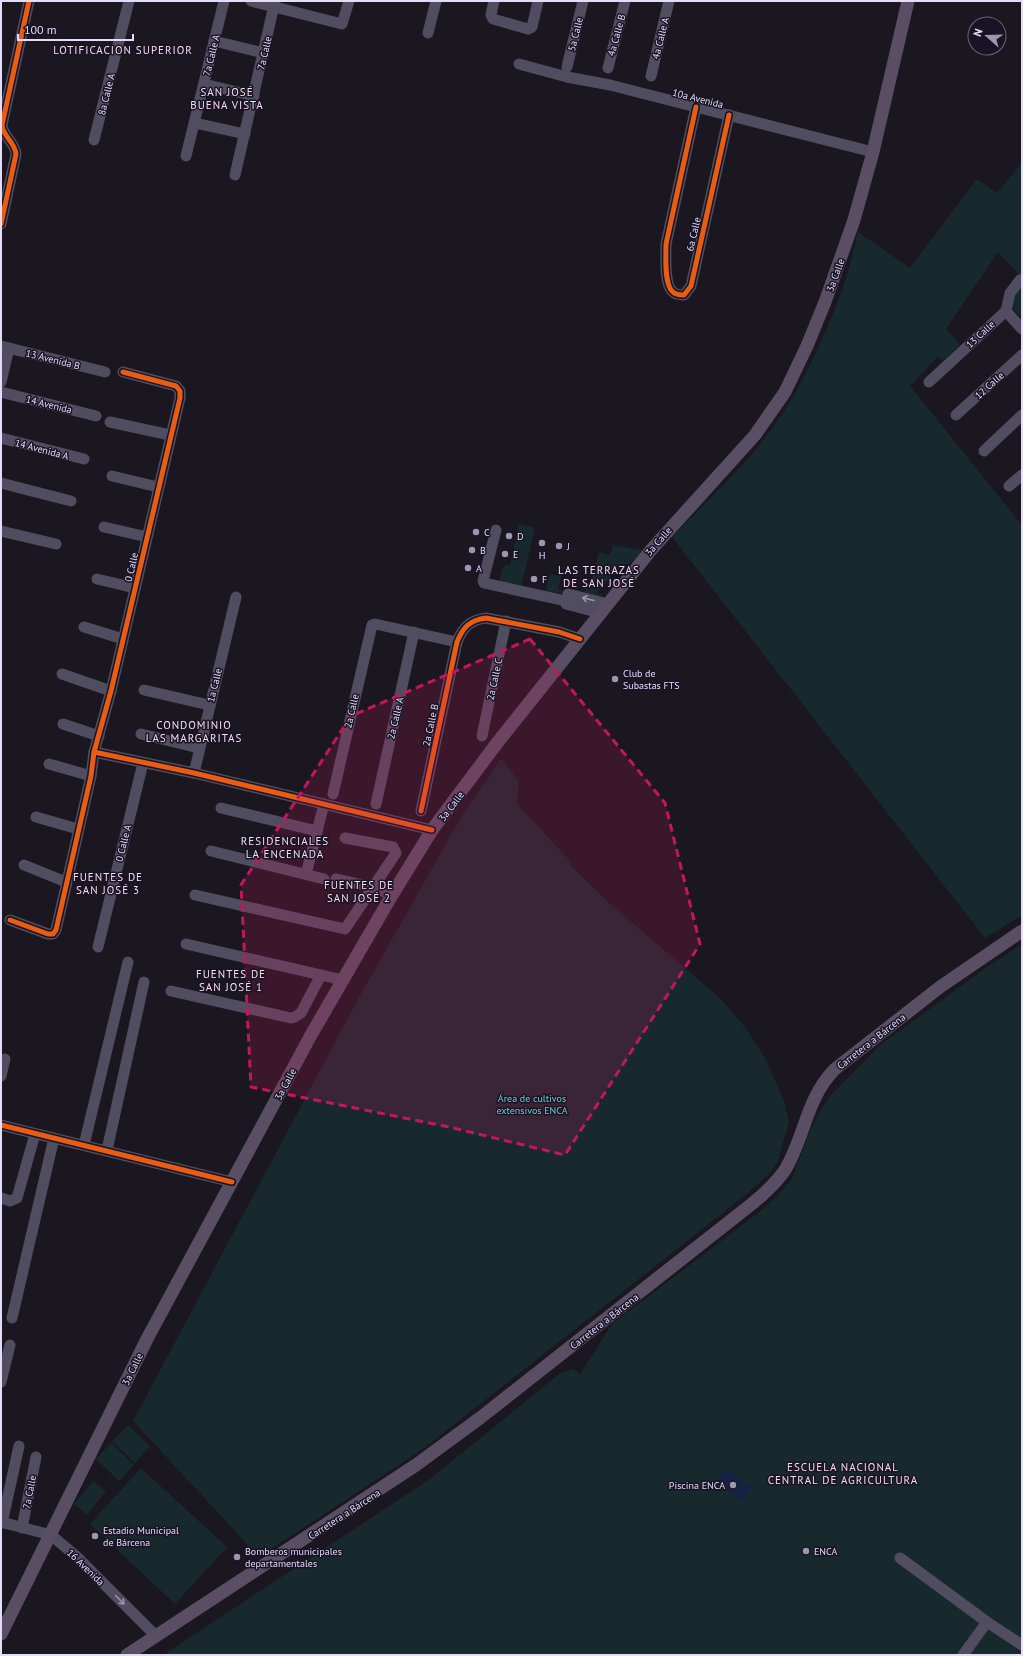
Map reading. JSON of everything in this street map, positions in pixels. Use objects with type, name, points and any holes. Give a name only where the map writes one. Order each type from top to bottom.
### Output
[{"type":"main road","name":"3a Calle","points":[[1,1634],[140,1354],[232,1182],[311,1035],[392,895],[432,830],[497,743],[652,548],[755,436],[781,398],[807,346],[837,272],[854,220],[873,152],[908,1]]},
{"type":"main road","name":"Carretera a Bárcena","points":[[127,1655],[416,1465],[480,1418],[753,1203],[774,1185],[785,1169],[813,1101],[824,1082],[835,1069],[940,987],[1022,931]]},
{"type":"street","points":[[1,224],[16,154],[15,148],[3,134],[2,125],[29,1]]},
{"type":"street","name":"8a Calle A","points":[[94,140],[129,1]]},
{"type":"street","name":"7a Calle A","points":[[186,156],[224,1]]},
{"type":"street","points":[[251,1],[275,4],[338,24],[342,24],[344,21],[349,1]]},
{"type":"street","points":[[428,33],[436,1]]},
{"type":"street","points":[[494,1],[491,15],[493,20],[528,29],[532,27],[538,1]]},
{"type":"street","name":"5a Calle","points":[[567,67],[583,1]]},
{"type":"street","name":"4a Calle B","points":[[608,68],[625,1]]},
{"type":"street","name":"4a Calle A","points":[[651,76],[669,1]]},
{"type":"street","name":"7a Calle","points":[[235,175],[246,134],[275,4]]},
{"type":"street","points":[[214,42],[264,54]]},
{"type":"street","name":"10a Avenida","points":[[519,64],[567,77],[610,85],[873,152]]},
{"type":"street","points":[[204,84],[254,96]]},
{"type":"street","name":"6a Calle","points":[[696,107],[666,244],[665,263],[669,285],[672,291],[676,294],[684,295],[691,286],[729,115]]},
{"type":"street","points":[[195,123],[246,134]]},
{"type":"street","points":[[1020,280],[1010,293],[1006,311],[1022,328]]},
{"type":"street","name":"13 Calle","points":[[929,382],[1006,311]]},
{"type":"street","points":[[1,382],[3,347]]},
{"type":"street","name":"13 Avenida B","points":[[3,347],[105,372]]},
{"type":"street","name":"12 Calle","points":[[956,415],[1022,355]]},
{"type":"street","name":"0 Calle","points":[[10,920],[48,934],[53,934],[56,930],[91,776],[94,752],[111,691],[170,435],[180,398],[180,391],[176,386],[123,372]]},
{"type":"street","name":"14 Avenida","points":[[1,392],[96,416]]},
{"type":"street","points":[[984,451],[1022,415]]},
{"type":"street","points":[[110,422],[170,435]]},
{"type":"street","name":"14 Avenida A","points":[[1,438],[84,459]]},
{"type":"street","points":[[1009,486],[1022,475]]},
{"type":"street","points":[[112,476],[158,487]]},
{"type":"street","points":[[1,483],[70,501]]},
{"type":"street","points":[[104,527],[147,537]]},
{"type":"street","points":[[496,530],[483,581],[484,583],[604,608]]},
{"type":"street","points":[[1,531],[56,544]]},
{"type":"street","points":[[97,579],[135,588]]},
{"type":"street","name":"1a Calle","points":[[194,773],[236,597]]},
{"type":"street","name":"2a Calle B","points":[[421,811],[457,642],[461,631],[469,622],[486,618],[544,629],[559,632],[577,643]]},
{"type":"street","name":"2a Calle C","points":[[482,736],[506,622]]},
{"type":"street","name":"2a Calle","points":[[333,794],[370,628],[375,624],[414,632]]},
{"type":"street","points":[[84,627],[123,639]]},
{"type":"street","points":[[414,632],[457,642]]},
{"type":"street","name":"2a Calle A","points":[[376,804],[414,632]]},
{"type":"street","points":[[62,674],[111,691]]},
{"type":"street","points":[[144,690],[209,705]]},
{"type":"street","points":[[63,724],[99,736]]},
{"type":"street","points":[[141,734],[199,748]]},
{"type":"street","points":[[94,752],[194,773],[432,830]]},
{"type":"street","name":"0 Calle A","points":[[98,947],[143,763]]},
{"type":"street","points":[[49,764],[91,776]]},
{"type":"street","points":[[306,874],[324,804]]},
{"type":"street","points":[[221,808],[317,831]]},
{"type":"street","points":[[36,818],[78,829]]},
{"type":"street","points":[[195,895],[345,929],[396,853],[393,847],[345,838]]},
{"type":"street","points":[[211,851],[324,879]]},
{"type":"street","points":[[24,865],[66,882]]},
{"type":"street","points":[[336,879],[372,887],[392,895]]},
{"type":"street","points":[[186,944],[343,980]]},
{"type":"street","points":[[84,1145],[128,962]]},
{"type":"street","points":[[171,991],[291,1018],[296,1017],[301,1013],[321,975]]},
{"type":"street","points":[[106,1150],[144,982]]},
{"type":"street","points":[[1,1076],[5,1059]]},
{"type":"street","points":[[1,1125],[232,1182]]},
{"type":"street","points":[[1,1198],[10,1201],[17,1198],[35,1134]]},
{"type":"street","points":[[12,1318],[54,1138]]},
{"type":"street","points":[[1,1382],[10,1345]]},
{"type":"street","points":[[1,1523],[19,1446]]},
{"type":"street","name":"7a Calle","points":[[22,1528],[36,1457]]},
{"type":"street","name":"16 Avenida","points":[[1,1523],[51,1535],[77,1557],[156,1636]]},
{"type":"street","points":[[900,1558],[987,1622],[1022,1645]]},
{"type":"street","points":[[963,1655],[987,1622]]},
{"type":"highlighted area","points":[[530,639],[665,803],[700,944],[565,1155],[449,1127],[251,1087],[241,885],[351,716]]},
{"type":"green space","points":[[1022,163],[1022,278],[998,252],[946,329],[960,344],[943,361],[938,356],[910,386],[1022,525],[1022,915],[985,938],[672,537],[753,453],[776,423],[796,392],[828,325],[849,269],[858,232],[910,268],[977,179],[997,193]]},
{"type":"green space","points":[[1022,284],[1022,318],[1013,309],[1014,301],[1009,296]]},
{"type":"green space","points":[[519,524],[535,528],[521,587],[499,582],[503,566],[510,565]]},
{"type":"green space","points":[[613,545],[642,550],[636,559],[627,565],[620,564],[599,591],[597,590],[597,593],[603,594],[599,597],[573,592],[574,589],[584,592],[586,586],[590,587],[599,552],[610,555]]},
{"type":"green space","points":[[550,574],[561,576],[558,589],[565,591],[564,593],[545,592]]},
{"type":"green space","name":"Área de cultivos extensivos ENCA","points":[[501,759],[518,780],[519,786],[517,798],[519,806],[572,863],[570,865],[608,902],[720,998],[748,1031],[767,1062],[785,1104],[789,1122],[777,1163],[771,1172],[748,1193],[423,1449],[259,1557],[133,1421],[357,1001],[460,819]]},
{"type":"green space","points":[[1022,944],[1022,1655],[163,1655],[430,1479],[559,1374],[573,1369],[580,1374],[612,1324],[758,1213],[779,1194],[792,1179],[818,1114],[831,1095],[880,1045],[990,965]]},
{"type":"green space","points":[[128,1425],[150,1446],[135,1463],[112,1441]]},
{"type":"green space","points":[[111,1443],[134,1465],[119,1481],[96,1459]]},
{"type":"green space","points":[[141,1468],[227,1547],[175,1604],[90,1524]]},
{"type":"green space","points":[[93,1481],[106,1491],[87,1515],[74,1504]]},
{"type":"water","name":"Piscina ENCA","points":[[724,1469],[752,1487],[743,1501],[715,1482]]},
{"type":"cycle path","points":[[1,224],[16,154],[14,146],[4,133],[2,125],[29,1]]},
{"type":"cycle path","points":[[696,107],[666,244],[666,269],[669,287],[672,291],[678,294],[684,295],[691,286],[729,115]]},
{"type":"cycle path","points":[[10,920],[48,934],[53,934],[56,930],[91,776],[94,752],[111,691],[180,398],[180,391],[176,386],[123,372]]},
{"type":"cycle path","points":[[421,811],[457,642],[465,628],[476,620],[486,618],[559,632],[580,639]]},
{"type":"cycle path","points":[[94,752],[194,773],[432,830]]},
{"type":"cycle path","points":[[1,1125],[232,1182]]},
{"type":"place","name":"C","points":[[476,532]]},
{"type":"place","name":"D","points":[[509,536]]},
{"type":"place","name":"H","points":[[542,543]]},
{"type":"place","name":"J","points":[[559,546]]},
{"type":"place","name":"B","points":[[472,550]]},
{"type":"place","name":"E","points":[[505,554]]},
{"type":"place","name":"A","points":[[468,568]]},
{"type":"place","name":"F","points":[[534,579]]},
{"type":"place","name":"Club de Subastas FTS","points":[[615,679]]},
{"type":"place","name":"Piscina ENCA","points":[[733,1485]]},
{"type":"place","name":"Estadio Municipal de Bárcena","points":[[95,1536]]},
{"type":"place","name":"ENCA","points":[[806,1551]]},
{"type":"place","name":"Bomberos municipales departamentales","points":[[237,1557]]},
{"type":"district","name":"LOTIFICACION SUPERIOR","points":[[123,50]]},
{"type":"district","name":"SAN JOSÉ BUENA VISTA","points":[[227,98]]},
{"type":"district","name":"LAS TERRAZAS DE SAN JOSÉ","points":[[599,576]]},
{"type":"district","name":"CONDOMINIO LAS MARGARITAS","points":[[194,731]]},
{"type":"district","name":"RESIDENCIALES LA ENCENADA","points":[[285,847]]},
{"type":"district","name":"FUENTES DE SAN JOSÉ 3","points":[[108,883]]},
{"type":"district","name":"FUENTES DE SAN JOSÉ 2","points":[[359,891]]},
{"type":"district","name":"FUENTES DE SAN JOSÉ 1","points":[[231,980]]},
{"type":"district","name":"ESCUELA NACIONAL CENTRAL DE AGRICULTURA","points":[[843,1473]]}]
